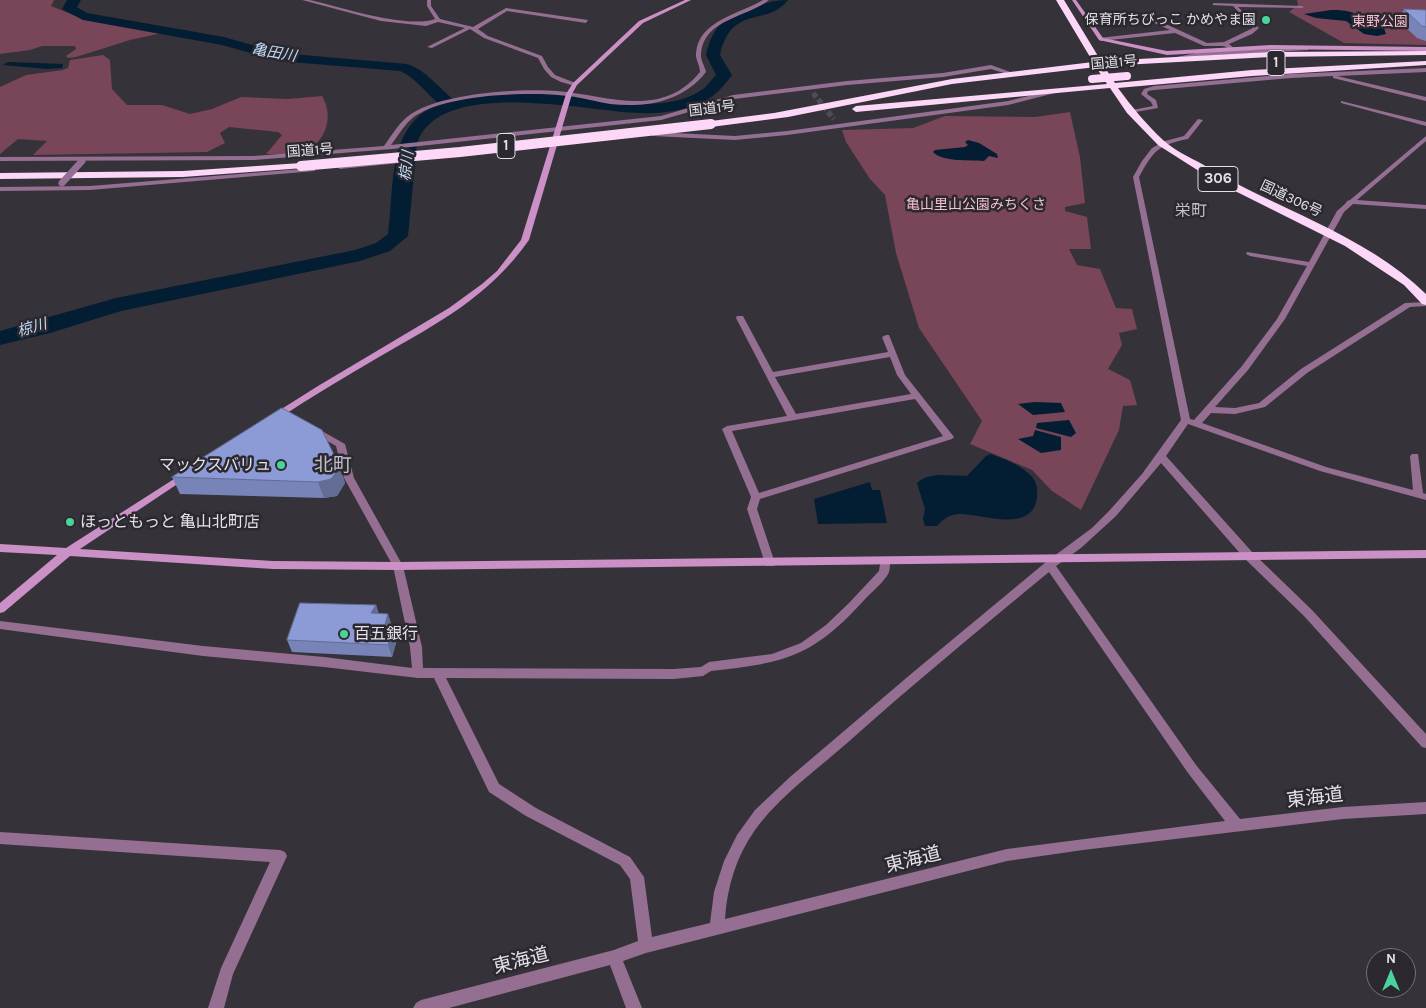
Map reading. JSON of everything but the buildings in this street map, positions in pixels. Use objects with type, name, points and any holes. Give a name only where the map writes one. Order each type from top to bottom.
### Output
[{"type":"highway","name":"国道306号","points":[[1060,0],[1098,64],[1130,111],[1161,143],[1217,178],[1329,232],[1380,263],[1408,283],[1426,302]]},
{"type":"highway","points":[[778,115],[1010,73],[1098,64],[1170,59],[1330,53],[1426,53]]},
{"type":"highway","name":"国道1号","points":[[0,176],[183,174],[301,166],[460,152],[711,124],[930,95],[1092,79],[1258,64],[1426,58]]},
{"type":"highway","points":[[778,115],[1252,73],[1426,64]]},
{"type":"street","points":[[304,0],[381,19],[426,24],[438,20],[472,28],[486,37],[540,57],[550,74],[564,82],[575,84]]},
{"type":"street","points":[[429,0],[429,6],[438,20]]},
{"type":"street","points":[[266,422],[286,414],[458,306],[493,280],[518,253],[525,240],[564,108],[575,84],[641,22],[689,0]]},
{"type":"street","points":[[389,147],[412,116],[454,100],[518,94],[569,94],[618,103],[652,101],[675,95],[693,85],[703,72],[698,57],[699,51],[711,27],[767,0]]},
{"type":"street","points":[[1074,0],[1101,39],[1167,53],[1231,48],[1344,47],[1426,49]]},
{"type":"street","points":[[1226,44],[1232,38],[1253,32],[1256,28],[1228,0]]},
{"type":"street","points":[[1214,4],[1302,6],[1295,0]]},
{"type":"street","points":[[430,47],[472,28],[506,9],[586,21]]},
{"type":"street","points":[[1086,19],[1142,15],[1206,45],[1226,44],[1231,48]]},
{"type":"street","points":[[1101,39],[1176,31]]},
{"type":"street","points":[[1170,59],[1201,54],[1344,47]]},
{"type":"street","points":[[0,159],[254,158],[389,147],[557,131],[661,118],[733,97],[944,75],[991,66],[1010,73]]},
{"type":"street","points":[[1130,111],[1150,110],[1156,107],[1154,101],[1144,94],[1150,89],[1325,74],[1426,70]]},
{"type":"street","points":[[1325,74],[1426,99]]},
{"type":"street","points":[[807,88],[813,94]]},
{"type":"street","points":[[0,189],[186,181],[552,147],[646,134],[735,138],[843,127],[1008,103],[1053,92]]},
{"type":"street","points":[[1343,102],[1426,124]]},
{"type":"street","points":[[834,118],[843,127]]},
{"type":"street","points":[[1191,422],[1136,177],[1149,153],[1161,143],[1186,138],[1200,120]]},
{"type":"street","points":[[717,928],[719,894],[728,867],[743,837],[762,813],[873,713],[1055,561],[1078,546],[1191,422],[1210,410],[1261,348],[1281,319],[1310,264],[1348,202],[1426,138]]},
{"type":"street","points":[[59,186],[83,160]]},
{"type":"street","points":[[1348,202],[1426,207]]},
{"type":"street","points":[[1250,254],[1310,264]]},
{"type":"street","points":[[1210,410],[1235,411],[1262,405],[1304,371],[1408,305],[1426,302]]},
{"type":"street","points":[[740,318],[793,418]]},
{"type":"street","points":[[756,497],[949,437],[902,375],[886,337]]},
{"type":"street","points":[[769,375],[892,354]]},
{"type":"street","points":[[770,563],[752,509],[756,497],[726,429],[917,396]]},
{"type":"street","points":[[1191,422],[1323,469],[1422,496],[1416,456]]},
{"type":"street","points":[[307,426],[340,444],[349,478],[398,566],[416,647],[418,673]]},
{"type":"street","points":[[1161,457],[1249,556],[1308,613],[1426,743]]},
{"type":"street","points":[[0,609],[67,553],[194,469]]},
{"type":"street","points":[[0,548],[273,565],[398,566],[1055,561],[1426,554]]},
{"type":"street","points":[[0,625],[203,651],[418,673],[674,674],[703,671],[709,667],[770,659],[794,652],[827,631],[884,572],[885,561]]},
{"type":"street","points":[[1055,561],[1192,769],[1236,825]]},
{"type":"street","points":[[438,674],[494,788],[531,812],[625,861],[637,877],[646,946]]},
{"type":"street","name":"東海道","points":[[421,1008],[614,958],[646,946],[1008,855],[1236,825],[1343,813],[1426,808]]},
{"type":"street","points":[[0,838],[280,856],[226,973],[216,1008]]},
{"type":"street","points":[[614,958],[634,1008]]},
{"type":"green space","points":[[0,0],[54,0],[51,6],[83,19],[162,33],[130,40],[76,57],[68,58],[66,56],[76,49],[75,46],[42,46],[30,50],[0,54]]},
{"type":"green space","name":"東野公園","points":[[1297,0],[1426,0],[1426,45],[1344,43],[1289,12],[1298,5]]},
{"type":"green space","points":[[103,55],[110,60],[112,89],[127,105],[162,105],[190,114],[212,109],[241,97],[288,99],[322,96],[328,116],[325,130],[318,142],[312,147],[302,152],[290,154],[266,154],[282,135],[278,132],[229,127],[220,133],[225,143],[207,152],[33,155],[47,141],[18,139],[0,154],[0,87],[26,75],[63,70],[68,68],[70,60]]},
{"type":"green space","name":"亀山里山公園みちくさ","points":[[1070,112],[1080,157],[1085,203],[1065,207],[1065,211],[1087,217],[1091,249],[1069,249],[1077,265],[1100,269],[1116,308],[1132,309],[1137,329],[1119,333],[1122,345],[1108,369],[1130,380],[1137,405],[1123,406],[1119,430],[1081,510],[1052,491],[1032,470],[970,444],[982,421],[919,328],[896,253],[885,195],[870,179],[846,142],[842,130],[913,128],[945,116],[1035,117]]},
{"type":"water","points":[[1331,10],[1346,11],[1359,15],[1384,28],[1386,34],[1377,36],[1364,34],[1346,21],[1316,18],[1304,14]]},
{"type":"water","points":[[8,62],[63,64],[62,68],[47,69],[3,65]]},
{"type":"water","points":[[968,140],[979,143],[997,154],[998,158],[989,156],[984,161],[957,160],[937,155],[933,152],[935,150],[965,147],[968,145],[965,142]]},
{"type":"water","points":[[1035,402],[1061,403],[1065,412],[1033,415],[1018,404]]},
{"type":"water","points":[[1069,420],[1076,433],[1071,437],[1036,428],[1037,423]]},
{"type":"water","points":[[1035,430],[1061,437],[1061,450],[1041,453],[1018,439],[1033,436]]},
{"type":"water","points":[[990,454],[1015,464],[1033,478],[1037,486],[1037,497],[1033,508],[1027,515],[1017,519],[1006,519],[956,514],[947,517],[937,526],[925,526],[923,519],[925,509],[917,483],[922,479],[934,476],[967,476]]},
{"type":"water","points":[[870,482],[872,490],[880,490],[887,523],[818,524],[814,499]]},
{"type":"waterway","name":"亀田川","points":[[74,0],[69,9],[83,16],[224,41],[279,57],[402,67],[416,72],[428,87],[450,105]]},
{"type":"waterway","name":"椋川","points":[[0,338],[42,328],[116,305],[360,255],[383,247],[398,236],[404,169],[409,143],[416,127],[429,115],[461,103],[529,98],[643,108],[668,107],[690,102],[709,92],[724,75],[713,55],[716,41],[722,30],[738,18],[781,0]]},
{"type":"tunnel","points":[[813,93],[834,119]]},
{"type":"place","name":"保育所ちびっこ かめやま園","points":[[1266,20]]},
{"type":"place","name":"マックスバリュ","points":[[281,465]]},
{"type":"place","name":"ほっともっと 亀山北町店","points":[[70,522]]},
{"type":"place","name":"百五銀行","points":[[344,634]]},
{"type":"district","name":"栄町","points":[[1191,211]]},
{"type":"district","name":"北町","points":[[333,466]]}]
